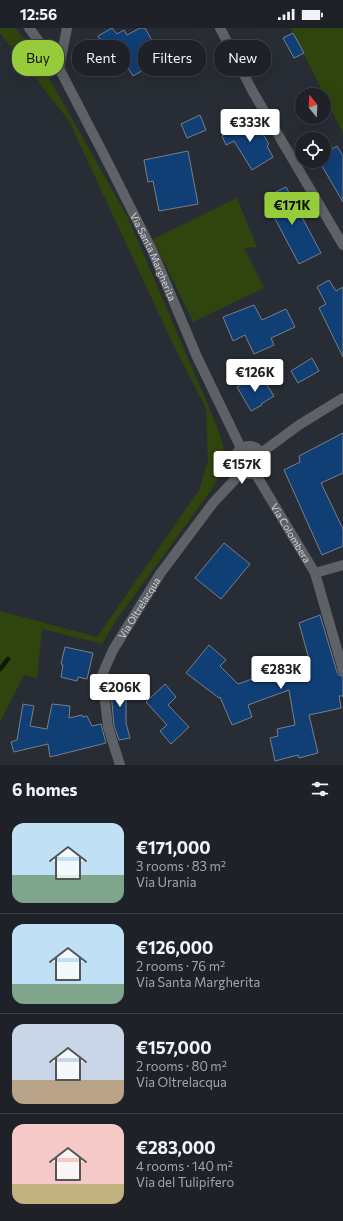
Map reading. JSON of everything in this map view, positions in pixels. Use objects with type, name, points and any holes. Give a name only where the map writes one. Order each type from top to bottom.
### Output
[{"type":"street","name":"Via Santa Margherita","points":[[29,28],[38,40]]},
{"type":"street","points":[[64,43],[67,28]]},
{"type":"street","points":[[220,28],[254,92],[343,245]]},
{"type":"street","name":"Via Santa Margherita","points":[[63,76],[152,250],[197,357],[241,448]]},
{"type":"street","points":[[261,453],[299,425],[343,398]]},
{"type":"street","points":[[245,446],[253,446],[261,453],[263,459],[262,465],[255,473],[241,473],[237,469],[234,462],[235,455],[241,448],[245,446]]},
{"type":"street","name":"Via Oltrelacqua","points":[[120,765],[108,727],[102,675],[113,650],[160,574],[213,503],[241,473]]},
{"type":"street","name":"Via Colombera","points":[[255,473],[315,573],[343,670]]},
{"type":"street","points":[[315,573],[343,565]]},
{"type":"green space","points":[[0,28],[15,28],[25,40],[12,40],[12,48],[0,33]]},
{"type":"green space","points":[[291,28],[343,28],[343,133],[331,109],[331,88],[321,88]]},
{"type":"green space","points":[[34,76],[48,76],[128,218],[216,424],[224,451],[224,464],[212,489],[117,619],[102,644],[42,629],[37,678],[24,675],[0,722],[0,611],[97,637],[199,490],[208,461],[206,408],[172,342],[69,121]]},
{"type":"green space","points":[[237,198],[257,247],[244,248],[264,288],[193,322],[153,239]]},
{"type":"building","points":[[112,28],[117,34],[124,30],[127,35],[140,28],[145,28],[152,40],[138,40],[138,73],[133,76],[130,71],[130,40],[100,40],[98,36]]},
{"type":"building","points":[[293,33],[304,53],[294,58],[283,38]]},
{"type":"building","points":[[200,115],[206,130],[187,138],[181,124]]},
{"type":"building","points":[[253,118],[269,144],[267,146],[273,157],[252,170],[234,141],[226,145],[222,136]]},
{"type":"building","points":[[337,146],[343,156],[343,202],[323,168],[331,168],[331,149]]},
{"type":"building","points":[[188,151],[198,204],[159,211],[153,181],[148,182],[144,160]]},
{"type":"building","points":[[286,187],[321,253],[299,264],[264,198]]},
{"type":"building","points":[[329,280],[336,291],[343,287],[343,357],[319,308],[326,304],[317,287]]},
{"type":"building","points":[[254,305],[262,320],[286,309],[295,327],[271,338],[274,345],[254,354],[245,335],[233,341],[223,317]]},
{"type":"building","points":[[312,358],[319,371],[298,383],[291,371]]},
{"type":"building","points":[[256,376],[260,384],[264,381],[274,396],[251,411],[237,387]]},
{"type":"building","points":[[343,433],[343,473],[321,483],[343,529],[343,546],[322,555],[284,470],[300,462],[299,456]]},
{"type":"building","points":[[224,543],[250,564],[221,599],[195,578]]},
{"type":"building","points":[[320,615],[337,672],[339,675],[343,676],[343,696],[339,696],[341,708],[309,715],[318,753],[299,758],[298,755],[275,761],[270,738],[278,736],[277,729],[295,725],[289,690],[248,705],[252,717],[232,725],[220,697],[219,698],[186,673],[209,645],[226,660],[220,666],[238,684],[309,659],[299,623]]},
{"type":"building","points":[[65,647],[93,653],[87,679],[78,677],[77,681],[61,677],[63,665],[61,664]]},
{"type":"building","points":[[126,679],[126,723],[130,738],[119,740],[114,726],[110,680]]},
{"type":"building","points":[[165,684],[176,697],[168,705],[189,727],[171,744],[160,731],[167,725],[146,702]]},
{"type":"building","points":[[23,704],[34,706],[30,726],[47,729],[52,704],[70,706],[69,718],[82,715],[83,717],[87,716],[92,726],[101,724],[106,743],[50,757],[48,744],[14,752],[11,742],[17,740]]},
{"type":"waterway","points":[[0,669],[8,659]]}]
